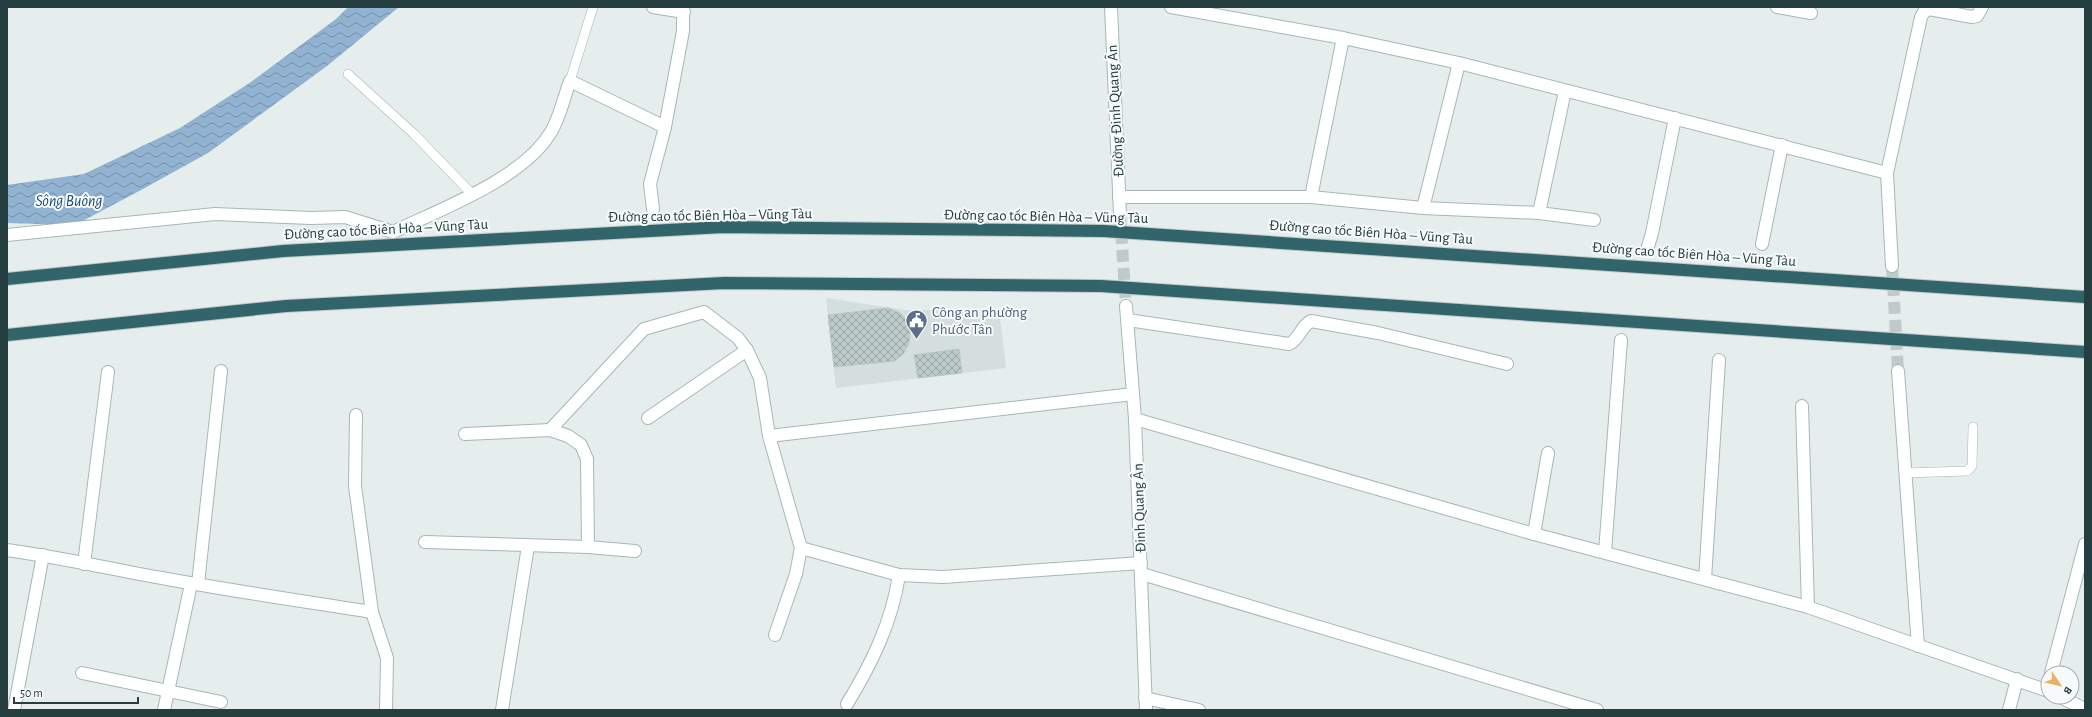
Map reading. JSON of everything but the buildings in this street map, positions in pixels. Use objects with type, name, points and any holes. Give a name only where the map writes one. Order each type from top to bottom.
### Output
[{"type":"highway","name":"Đường cao tốc Biên Hòa – Vũng Tàu","points":[[7,279],[283,250],[723,227],[1088,230],[2085,297]]},
{"type":"highway","points":[[7,335],[286,306],[740,283],[1101,286],[2085,352]]},
{"type":"street","points":[[652,7],[684,10],[683,31],[665,127],[650,184],[653,209]]},
{"type":"street","name":"Đường Đinh Quang Ân","points":[[1111,7],[1120,214]]},
{"type":"street","points":[[1171,7],[1343,38],[1459,63],[1887,173]]},
{"type":"street","points":[[1777,7],[1811,13]]},
{"type":"street","points":[[1892,266],[1887,173],[1921,17],[1924,12],[1929,9],[1972,17],[1977,16],[1982,7]]},
{"type":"street","points":[[1311,197],[1343,38]]},
{"type":"street","points":[[1423,208],[1459,63]]},
{"type":"street","points":[[7,234],[215,214],[311,218],[345,217],[393,232],[512,171],[532,156],[551,132],[570,81],[665,127]]},
{"type":"street","points":[[1539,213],[1565,91]]},
{"type":"street","points":[[1646,250],[1652,233],[1674,118]]},
{"type":"street","points":[[1762,244],[1782,146]]},
{"type":"street","points":[[1119,197],[1311,197],[1423,208],[1539,213],[1594,220]]},
{"type":"street","name":"Đinh Quang Ân","points":[[1126,306],[1135,418],[1142,568],[1146,710]]},
{"type":"street","points":[[550,430],[644,329],[704,312],[738,338],[747,350],[760,378],[769,436],[801,548],[796,574],[775,635]]},
{"type":"street","points":[[1128,320],[1289,344],[1296,341],[1305,324],[1311,321],[1378,333],[1507,364]]},
{"type":"street","points":[[1605,552],[1621,340]]},
{"type":"street","points":[[648,418],[747,350]]},
{"type":"street","points":[[1705,579],[1719,360]]},
{"type":"street","points":[[164,710],[167,691],[194,584],[221,371]]},
{"type":"street","points":[[1898,371],[1918,646]]},
{"type":"street","points":[[84,564],[108,372]]},
{"type":"street","points":[[769,436],[1133,394]]},
{"type":"street","points":[[1802,406],[1808,607]]},
{"type":"street","points":[[356,415],[355,486],[372,612],[387,658],[386,710]]},
{"type":"street","points":[[1135,418],[1534,534],[1808,607],[2040,687]]},
{"type":"street","points":[[465,434],[550,430],[568,436],[581,445],[587,458],[588,547]]},
{"type":"street","points":[[1534,534],[1548,453]]},
{"type":"street","points":[[425,542],[588,547],[635,551]]},
{"type":"street","points":[[2053,665],[2085,544]]},
{"type":"street","points":[[502,710],[528,546]]},
{"type":"street","points":[[801,548],[899,575],[943,577],[1142,568],[1597,710]]},
{"type":"street","points":[[7,550],[43,555],[194,584],[372,612]]},
{"type":"street","points":[[14,710],[43,555]]},
{"type":"street","points":[[848,704],[866,673],[886,629],[892,610],[899,575]]},
{"type":"street","points":[[82,673],[221,702]]},
{"type":"street","points":[[2009,710],[2017,679]]},
{"type":"street","points":[[1145,698],[1199,710]]},
{"type":"lane","points":[[570,81],[593,7]]},
{"type":"lane","points":[[348,74],[414,134],[471,193]]},
{"type":"lane","points":[[1905,473],[1967,471],[1972,466],[1974,458],[1973,427]]},
{"type":"shaded area","name":"Công an phường Phước Tân","points":[[826,298],[905,310],[999,310],[1006,368],[836,388]]},
{"type":"water","name":"Sông Buông","points":[[348,7],[399,7],[327,66],[208,153],[141,190],[75,225],[7,223],[7,185],[84,174],[180,128],[251,82],[336,19]]},
{"type":"tunnel","points":[[1120,214],[1126,306]]},
{"type":"tunnel","points":[[1892,266],[1898,371]]},
{"type":"place","name":"Công an phường Phước Tân","points":[[917,340]]}]
